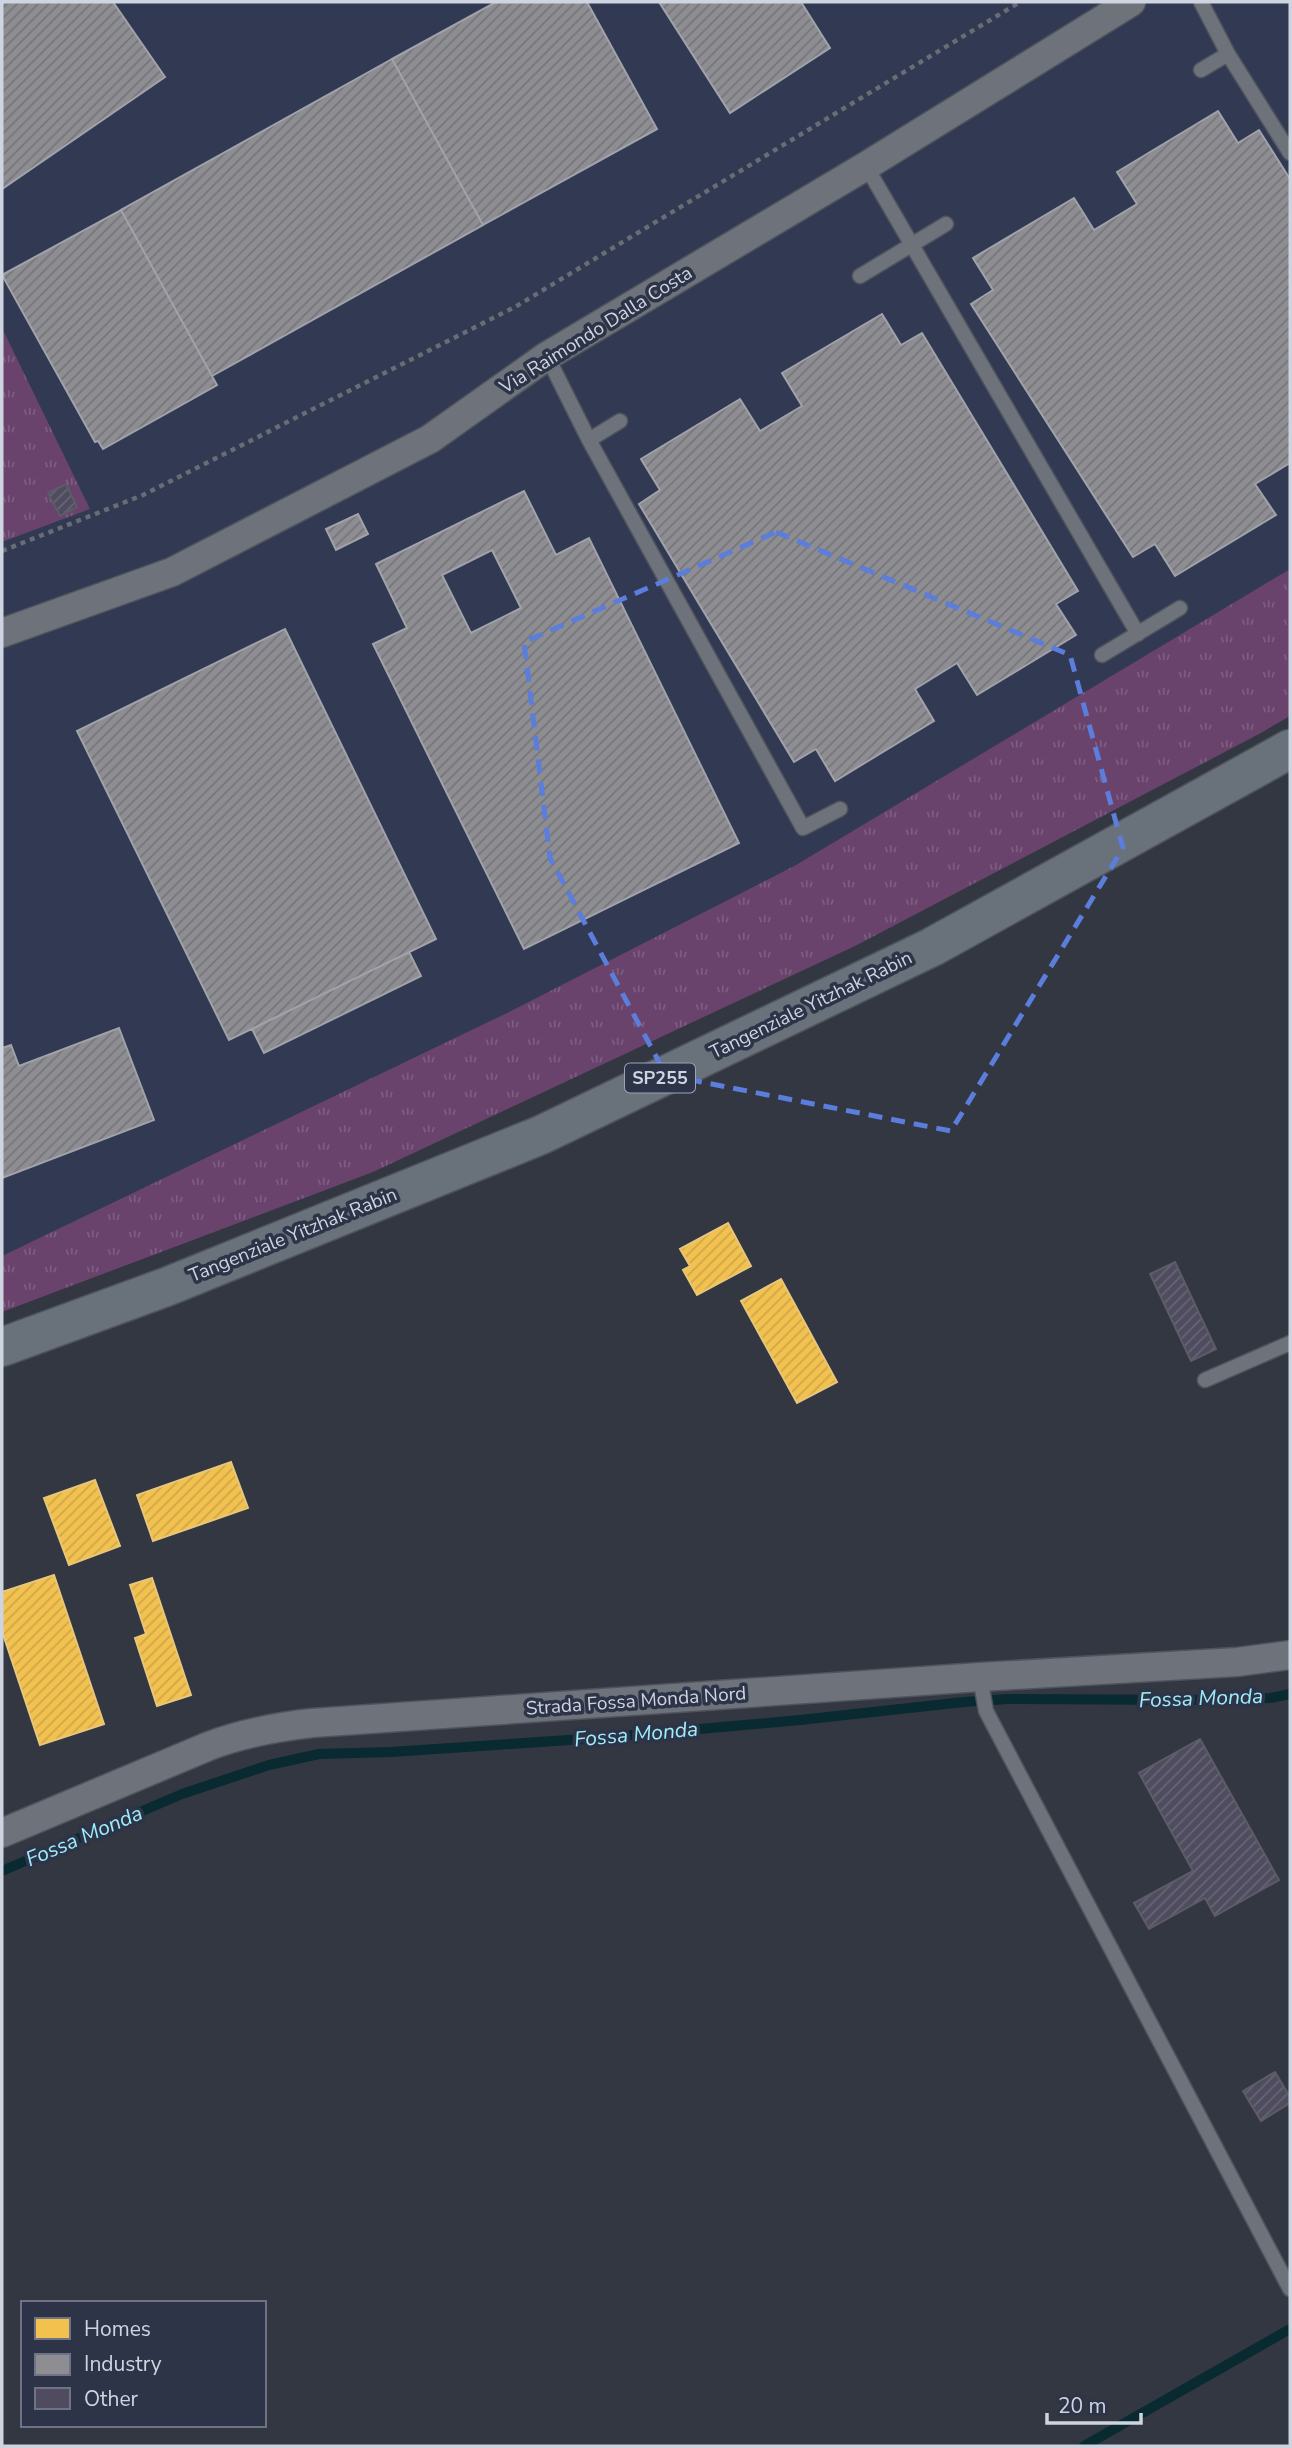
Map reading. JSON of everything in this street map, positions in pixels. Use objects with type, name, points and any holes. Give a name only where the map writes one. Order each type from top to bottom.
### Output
[{"type":"main road","name":"Tangenziale Yitzhak Rabin","points":[[2,1347],[166,1287],[541,1135],[932,947],[1290,749]]},
{"type":"street","name":"Via Raimondo Dalla Costa","points":[[2,633],[172,572],[430,439],[547,356],[866,166],[1131,2]]},
{"type":"street","name":"Strada Fossa Monda Nord","points":[[2,1833],[209,1746],[271,1728],[326,1722],[981,1682],[1237,1662],[1290,1655]]},
{"type":"lane","points":[[1200,2],[1228,54],[1290,153]]},
{"type":"lane","points":[[1201,70],[1228,54]]},
{"type":"lane","points":[[866,166],[1138,634]]},
{"type":"lane","points":[[860,276],[946,224]]},
{"type":"lane","points":[[547,356],[589,440],[803,828],[840,809]]},
{"type":"lane","points":[[589,440],[620,421]]},
{"type":"lane","points":[[1102,655],[1180,608]]},
{"type":"lane","points":[[1205,1380],[1290,1343]]},
{"type":"lane","points":[[981,1682],[986,1711],[1290,2289]]},
{"type":"path","points":[[2,551],[143,495],[515,307],[1020,2]]},
{"type":"highlighted area","points":[[776,532],[1070,655],[1123,848],[951,1131],[666,1075],[550,858],[524,642]]},
{"type":"shaded area","points":[[2,2],[1290,2],[1290,569],[796,865],[511,1011],[2,1256],[2,542],[89,509],[2,328]]},
{"type":"green space","points":[[2,328],[90,509],[2,542]]},
{"type":"green space","points":[[1290,569],[1290,716],[1259,734],[855,946],[373,1172],[2,1312],[2,1256],[511,1011],[796,865]]},
{"type":"building: Homes","points":[[728,1223],[751,1266],[697,1295],[683,1270],[690,1266],[680,1249]]},
{"type":"building: Homes","points":[[781,1279],[837,1382],[797,1403],[741,1301]]},
{"type":"building: Homes","points":[[231,1462],[248,1508],[153,1541],[137,1495]]},
{"type":"building: Homes","points":[[95,1480],[120,1546],[69,1565],[44,1498]]},
{"type":"building: Homes","points":[[54,1575],[104,1724],[40,1745],[2,1631],[2,1592]]},
{"type":"building: Homes","points":[[152,1578],[191,1695],[157,1706],[135,1638],[146,1634],[130,1585]]},
{"type":"building: Industry","points":[[2,2],[113,2],[165,77],[2,189]]},
{"type":"building: Industry","points":[[496,2],[587,2],[657,129],[483,225],[392,59]]},
{"type":"building: Industry","points":[[659,2],[801,2],[830,48],[730,113]]},
{"type":"building: Industry","points":[[392,59],[483,225],[212,376],[121,210]]},
{"type":"building: Industry","points":[[1218,111],[1238,143],[1259,130],[1290,179],[1290,463],[1255,484],[1276,515],[1175,576],[1155,544],[1133,557],[971,304],[993,290],[973,258],[1074,198],[1094,230],[1137,204],[1117,172]]},
{"type":"building: Industry","points":[[121,210],[217,385],[103,449],[98,441],[95,442],[2,275]]},
{"type":"building: Industry","points":[[882,314],[901,345],[922,333],[1078,591],[1056,604],[1076,635],[977,695],[957,663],[915,689],[934,721],[835,781],[816,749],[794,762],[639,504],[660,490],[641,459],[740,399],[760,431],[802,406],[782,373]]},
{"type":"building: Industry","points":[[524,491],[556,555],[589,538],[739,843],[524,949],[373,644],[407,628],[376,564]],"holes":[[[492,550],[521,608],[471,633],[442,575]]]},
{"type":"building: Industry","points":[[358,514],[368,534],[336,550],[326,529]]},
{"type":"building: Industry","points":[[285,629],[436,939],[229,1040],[77,731]]},
{"type":"building: Industry","points":[[409,952],[421,976],[264,1053],[252,1029]]},
{"type":"building: Industry","points":[[119,1028],[154,1120],[2,1178],[2,1048],[11,1045],[19,1066]]},
{"type":"building: Other","points":[[66,484],[77,507],[60,516],[48,493]]},
{"type":"building: Other","points":[[1175,1262],[1216,1349],[1191,1361],[1150,1274]]},
{"type":"building: Other","points":[[1200,1739],[1279,1880],[1215,1916],[1205,1898],[1149,1929],[1134,1903],[1193,1871],[1139,1773]]},
{"type":"building: Other","points":[[1275,2072],[1290,2097],[1290,2103],[1261,2121],[1243,2091]]},
{"type":"waterway","name":"Fossa Monda","points":[[2,1871],[182,1794],[269,1765],[319,1754],[391,1752],[599,1738],[1008,1699],[1192,1700],[1270,1698],[1290,1694]]},
{"type":"waterway","points":[[1084,2446],[1290,2329]]}]
